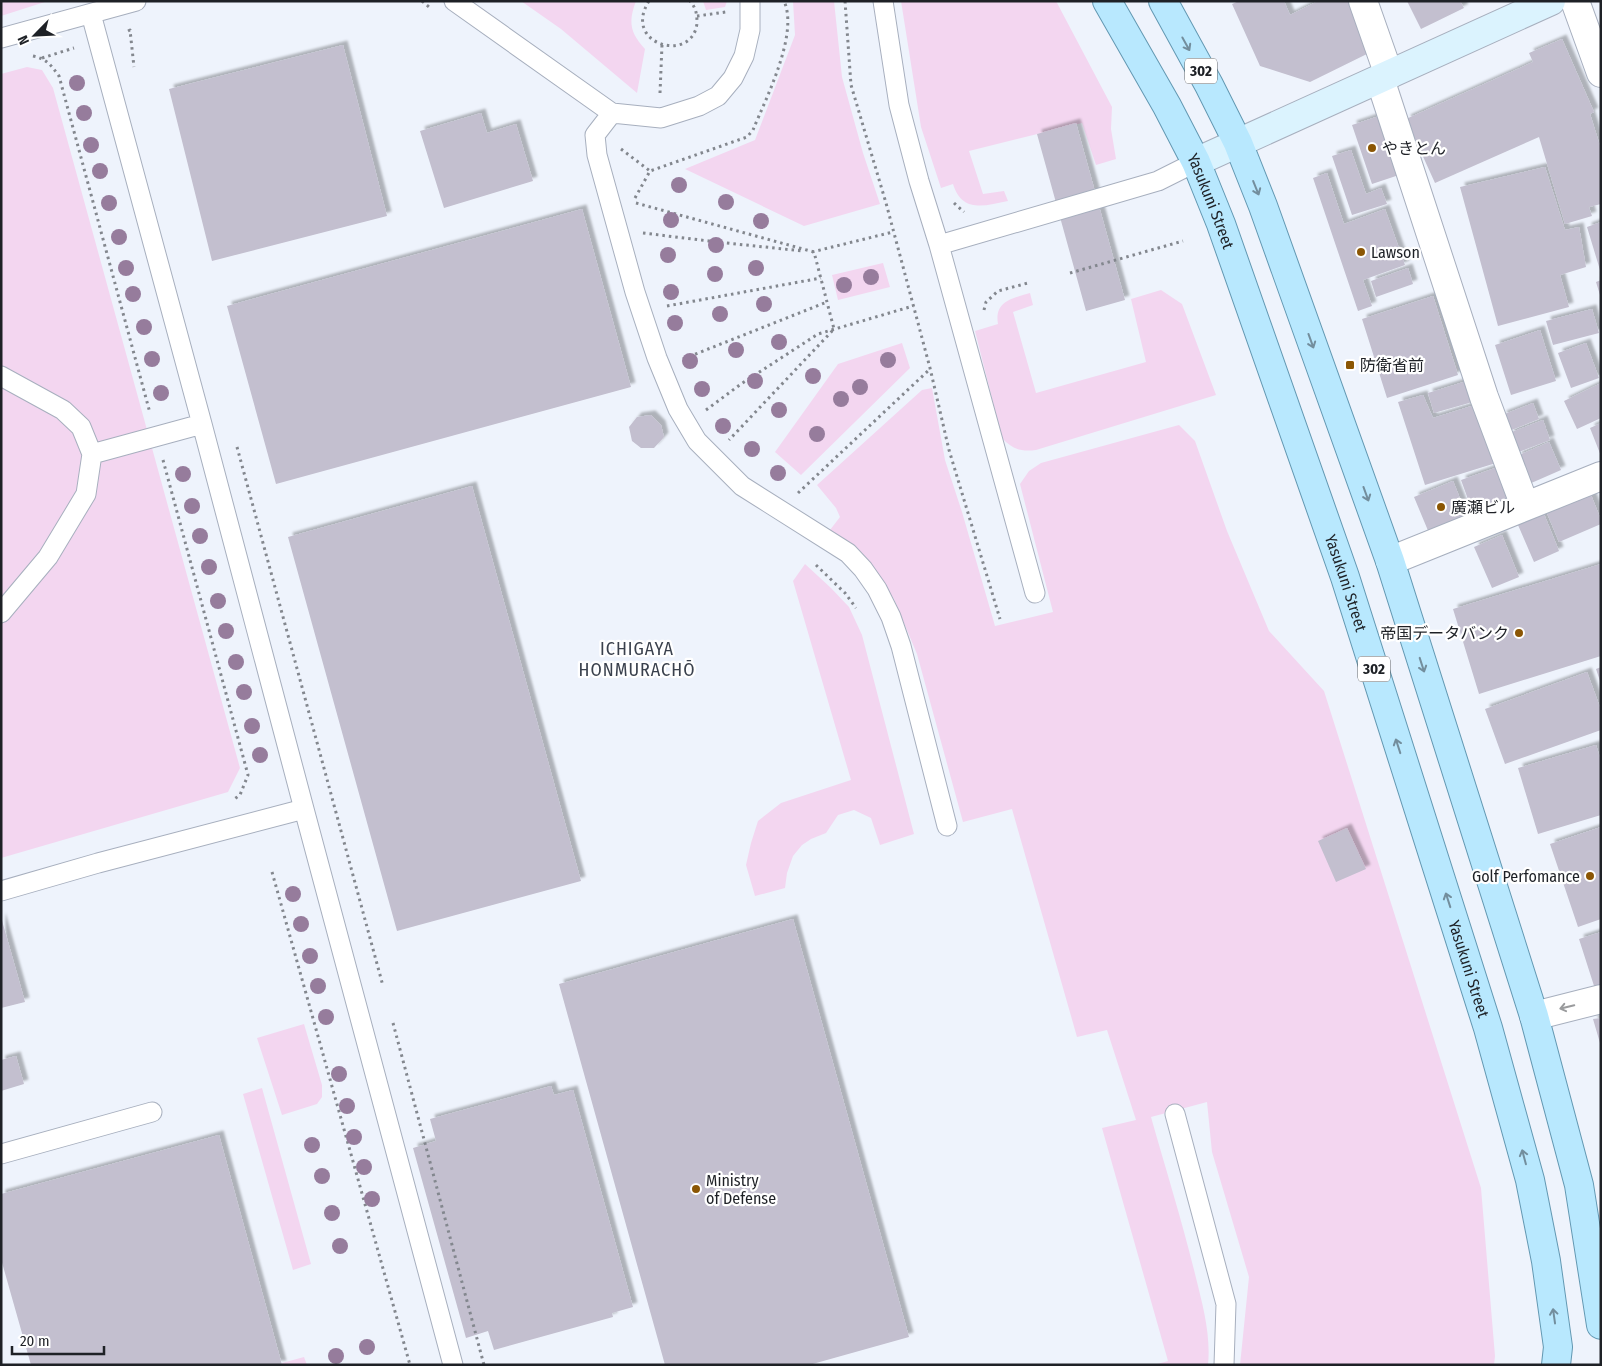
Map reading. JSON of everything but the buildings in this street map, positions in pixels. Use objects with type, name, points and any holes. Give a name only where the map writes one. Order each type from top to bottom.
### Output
[{"type":"main road","name":"Yasukuni Street","points":[[1107,1],[1167,106],[1196,162],[1221,224],[1345,577],[1488,1028],[1530,1180],[1546,1261],[1558,1347],[1556,1365]]},
{"type":"main road","name":"302","points":[[1163,1],[1238,143],[1263,206],[1390,561],[1534,1016],[1578,1185],[1601,1325]]},
{"type":"street","points":[[1363,1],[1384,77],[1484,397],[1526,506]]},
{"type":"street","points":[[1196,162],[1551,1]]},
{"type":"street","points":[[1575,1],[1601,73]]},
{"type":"street","points":[[1390,561],[1526,506],[1599,484]]},
{"type":"street","points":[[1534,1016],[1601,999]]},
{"type":"lane","points":[[1,38],[136,1]]},
{"type":"lane","points":[[454,1],[612,113],[661,118],[700,106],[718,96],[733,78],[744,56],[750,30],[750,1]]},
{"type":"lane","points":[[883,1],[899,105],[1035,593]]},
{"type":"lane","points":[[90,14],[202,424],[453,1365]]},
{"type":"lane","points":[[612,113],[595,135],[597,155],[642,311],[661,368],[678,409],[697,441],[742,486],[848,553],[863,569],[878,590],[891,617],[901,646],[947,826]]},
{"type":"lane","points":[[939,245],[1158,181],[1196,162]]},
{"type":"lane","points":[[1,376],[63,410],[81,427],[92,454],[86,494],[48,557],[1,613]]},
{"type":"lane","points":[[92,454],[202,424]]},
{"type":"lane","points":[[1,891],[98,863],[304,809]]},
{"type":"lane","points":[[1,1154],[152,1112]]},
{"type":"lane","points":[[1175,1114],[1226,1304],[1224,1365]]},
{"type":"path","points":[[649,1],[643,11],[642,22],[646,32],[652,40],[662,45],[673,46],[683,43],[691,36],[696,27],[697,16],[694,6],[690,1]]},
{"type":"path","points":[[634,210],[633,202],[650,171],[747,137],[753,130],[780,63],[789,29],[784,1]]},
{"type":"path","points":[[845,1],[851,85],[930,368],[949,450],[1000,619]]},
{"type":"path","points":[[661,118],[662,45]]},
{"type":"path","points":[[25,58],[32,56],[42,58],[51,64],[59,76],[248,776],[240,795],[228,803]]},
{"type":"path","points":[[633,202],[814,252]]},
{"type":"path","points":[[642,242],[639,232],[814,252],[893,232]]},
{"type":"path","points":[[1070,273],[1183,241]]},
{"type":"path","points":[[814,252],[834,329]]},
{"type":"path","points":[[642,311],[820,278]]},
{"type":"path","points":[[979,314],[984,312],[986,302],[998,292],[1028,283]]},
{"type":"path","points":[[661,368],[827,302]]},
{"type":"path","points":[[688,424],[748,379],[818,334],[913,306]]},
{"type":"path","points":[[713,457],[834,329]]},
{"type":"path","points":[[780,510],[930,368]]},
{"type":"path","points":[[813,562],[845,593],[858,610]]},
{"type":"path","points":[[272,872],[410,1365]]},
{"type":"path","points":[[392,1023],[484,1365]]},
{"type":"shaded area","points":[[1,1],[48,1],[1,16]]},
{"type":"shaded area","points":[[521,1],[636,1],[631,21],[632,27],[636,38],[645,49],[637,93],[561,29]]},
{"type":"shaded area","points":[[703,1],[727,1],[725,7],[706,10]]},
{"type":"shaded area","points":[[793,1],[834,1],[842,77],[863,153],[880,204],[804,226],[685,169],[755,140],[795,35]]},
{"type":"shaded area","points":[[901,1],[1056,1],[1112,107],[1111,129],[1116,159],[1096,165],[1082,123],[969,151],[983,194],[1004,191],[1008,201],[991,205],[975,205],[962,200],[953,184],[941,188],[921,127]]},
{"type":"shaded area","points":[[27,67],[42,70],[53,88],[240,768],[228,792],[1,858],[1,74]]},
{"type":"shaded area","points":[[883,263],[890,287],[838,300],[832,275]]},
{"type":"shaded area","points":[[1161,290],[1182,304],[1216,395],[1036,450],[1026,451],[1017,449],[1009,445],[1002,438],[975,331],[998,324],[999,310],[1002,305],[1011,299],[1030,293],[1033,305],[1013,312],[1036,393],[1146,362],[1131,299]]},
{"type":"shaded area","points":[[902,343],[910,368],[801,475],[775,452],[838,364]]},
{"type":"shaded area","points":[[932,388],[945,460],[995,626],[1053,612],[1020,484],[1029,471],[1041,463],[1179,425],[1195,441],[1227,531],[1269,631],[1324,691],[1481,1188],[1495,1356],[1494,1365],[1240,1365],[1249,1277],[1212,1152],[1207,1102],[1151,1117],[1186,1238],[1201,1299],[1206,1321],[1208,1365],[1154,1365],[1168,1361],[1102,1128],[1136,1120],[1107,1030],[1077,1037],[1012,809],[963,822],[917,654],[894,599],[868,560],[830,530],[840,517],[836,508],[817,485],[922,390]]},
{"type":"shaded area","points":[[805,564],[849,607],[862,635],[914,834],[880,845],[871,818],[854,810],[838,815],[826,833],[802,845],[793,856],[787,873],[785,888],[755,896],[746,865],[758,821],[781,803],[851,780],[793,581]]},
{"type":"shaded area","points":[[304,1024],[322,1085],[322,1097],[317,1104],[282,1115],[257,1038]]},
{"type":"shaded area","points":[[262,1088],[311,1264],[293,1270],[243,1094]]},
{"type":"shaded area","points":[[304,1357],[307,1365],[282,1365],[282,1363]]},
{"type":"place","name":"やきとん","points":[[1372,148]]},
{"type":"place","name":"Lawson","points":[[1361,252]]},
{"type":"place","name":"防衛省前","points":[[1350,365]]},
{"type":"place","name":"廣瀬ビル","points":[[1441,507]]},
{"type":"place","name":"帝国データバンク","points":[[1519,633]]},
{"type":"place","name":"Golf Perfomance","points":[[1590,876]]},
{"type":"place","name":"Ministry of Defense","points":[[696,1189]]},
{"type":"district","name":"ICHIGAYA HONMURACHŌ","points":[[637,660]]}]
